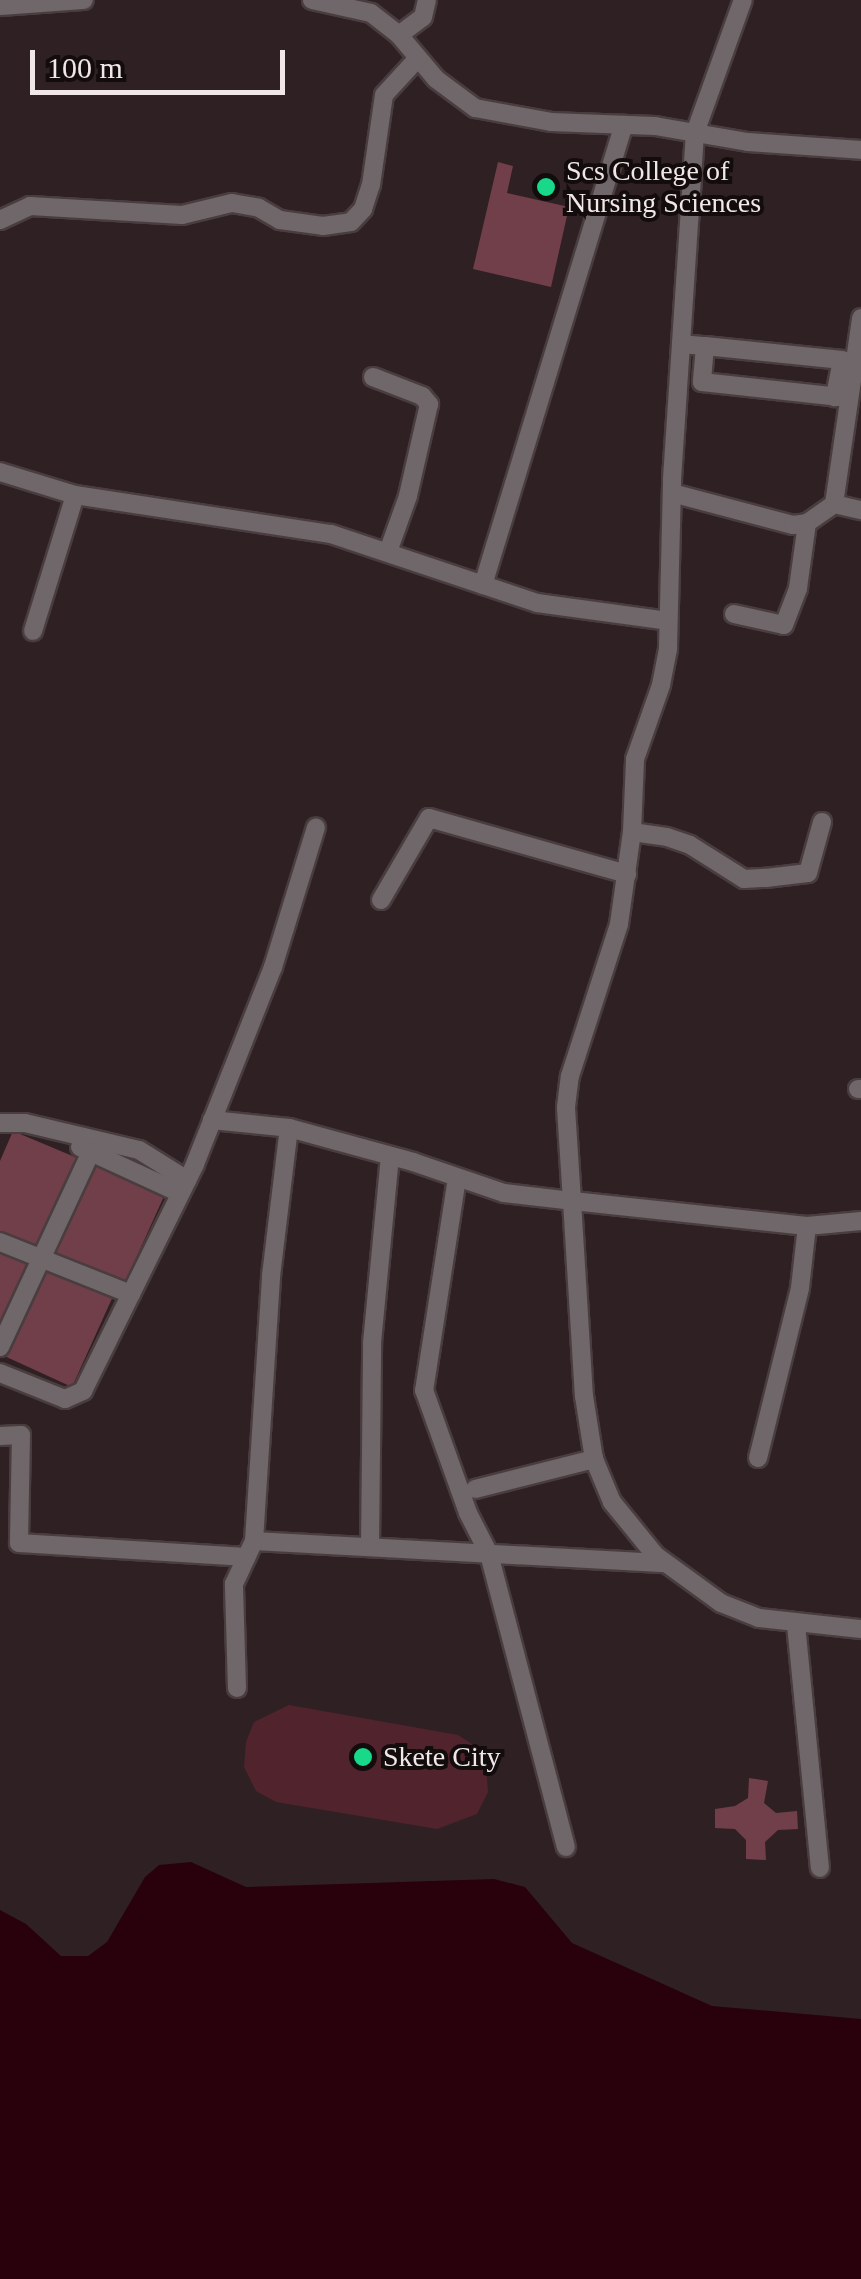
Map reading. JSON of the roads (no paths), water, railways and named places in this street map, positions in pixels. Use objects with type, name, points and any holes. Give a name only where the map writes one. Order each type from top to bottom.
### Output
[{"type":"street","points":[[0,6],[84,0]]},
{"type":"street","points":[[312,0],[371,13],[399,35],[436,79],[475,108],[551,122],[624,125],[748,142],[861,149]]},
{"type":"street","points":[[399,35],[423,16],[427,0]]},
{"type":"street","points":[[743,0],[695,133],[672,492],[668,621],[661,685],[635,759],[632,832],[619,924],[570,1076],[566,1123],[584,1396],[594,1460],[612,1502],[631,1530],[664,1562],[721,1603],[759,1618],[861,1629]]},
{"type":"street","points":[[0,220],[30,206],[182,215],[232,203],[258,208],[280,220],[323,226],[350,222],[364,209],[384,95],[418,58]]},
{"type":"street","points":[[483,585],[624,125]]},
{"type":"street","points":[[842,397],[861,318]]},
{"type":"street","points":[[681,344],[842,360],[834,504]]},
{"type":"street","points":[[705,346],[702,382],[842,397]]},
{"type":"street","points":[[373,377],[422,396],[428,404],[408,496],[388,552]]},
{"type":"street","points":[[0,472],[76,495],[332,534],[537,603],[668,621]]},
{"type":"street","points":[[672,492],[792,525],[807,523],[834,504],[861,510]]},
{"type":"street","points":[[34,631],[76,495]]},
{"type":"street","points":[[734,614],[784,626],[798,588],[807,523]]},
{"type":"street","points":[[381,900],[429,818],[627,874]]},
{"type":"street","points":[[632,832],[668,836],[744,878],[766,878],[808,873],[822,822]]},
{"type":"street","points":[[0,1374],[65,1399],[83,1391],[212,1120],[273,967],[316,828]]},
{"type":"street","points":[[212,1120],[289,1128],[504,1193],[807,1226],[861,1221]]},
{"type":"street","points":[[0,1122],[25,1123],[138,1150],[183,1186]]},
{"type":"street","points":[[0,1132],[11,1126],[183,1186]]},
{"type":"street","points":[[237,1688],[234,1584],[250,1549],[271,1276],[289,1128]]},
{"type":"street","points":[[0,1347],[91,1152]]},
{"type":"street","points":[[370,1547],[372,1343],[390,1156]]},
{"type":"street","points":[[457,1178],[424,1390],[442,1448],[488,1554],[566,1847]]},
{"type":"street","points":[[758,1458],[800,1288],[807,1226]]},
{"type":"street","points":[[0,1242],[131,1294]]},
{"type":"street","points":[[0,1436],[21,1435],[20,1543],[250,1549],[370,1547],[664,1562]]},
{"type":"street","points":[[475,1488],[594,1460]]},
{"type":"street","points":[[796,1624],[820,1868]]},
{"type":"place","name":"Scs College of Nursing Sciences","points":[[546,187]]},
{"type":"place","name":"Skete City","points":[[363,1757]]}]
